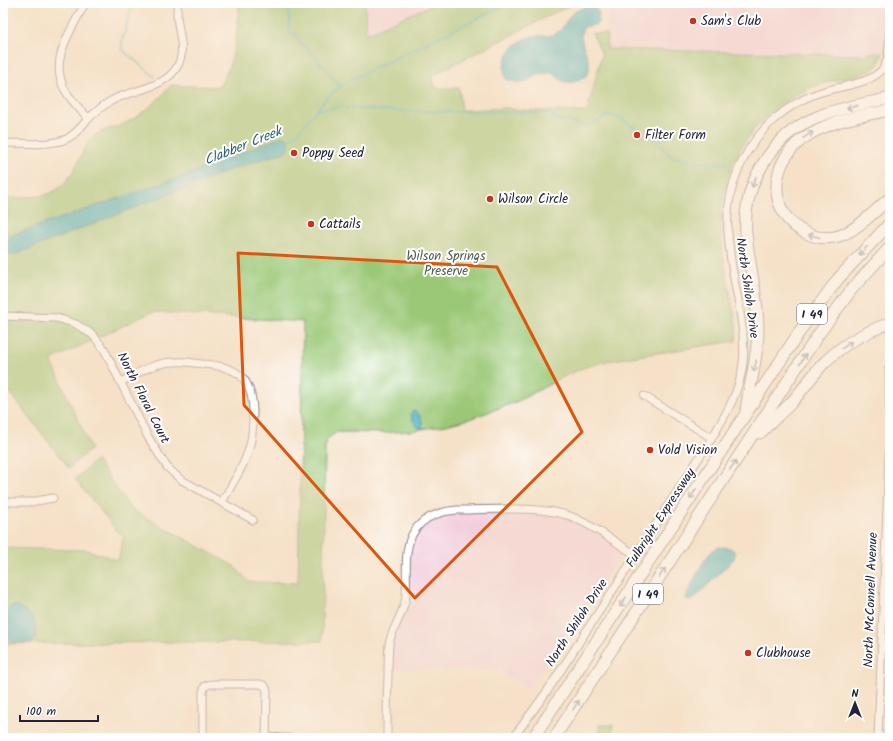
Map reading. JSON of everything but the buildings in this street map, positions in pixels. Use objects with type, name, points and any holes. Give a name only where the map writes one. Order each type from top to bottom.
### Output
[{"type":"highway","points":[[745,415],[757,353],[758,340],[757,311],[746,227],[749,198],[757,175],[772,150],[785,137],[800,126],[825,114],[890,98]]},
{"type":"highway","points":[[890,110],[831,124],[806,137],[794,146],[786,156],[778,174],[776,185],[780,204],[789,220],[802,232],[820,238],[837,236],[849,231],[890,198]]},
{"type":"highway","name":"Fulbright Expressway","points":[[534,738],[804,324],[829,290],[890,223]]},
{"type":"highway","name":"I 49","points":[[554,738],[834,312],[852,289],[890,247]]},
{"type":"highway","points":[[743,450],[791,402],[813,375],[833,355],[867,332],[890,322]]},
{"type":"street","points":[[3,3],[3,14]]},
{"type":"street","points":[[85,3],[63,45],[58,65],[60,78],[65,90],[70,98],[89,119]]},
{"type":"street","points":[[3,143],[47,143],[66,139],[74,134],[89,119],[110,102],[163,81],[171,76],[179,62],[181,54],[177,12],[178,3]]},
{"type":"street","name":"North Shiloh Drive","points":[[513,738],[548,690],[636,555],[712,438],[732,402],[741,377],[744,353],[742,327],[727,230],[728,207],[735,177],[749,148],[784,112],[795,104],[818,93],[864,81],[879,73],[884,67],[888,58],[890,28]]},
{"type":"street","name":"North Floral Court","points":[[3,316],[57,318],[76,324],[85,329],[104,349],[148,436],[167,467],[180,479],[253,520]]},
{"type":"street","points":[[121,382],[152,366],[175,362],[218,365],[231,369],[248,384],[252,394],[253,412],[250,445],[243,462],[222,502]]},
{"type":"street","name":"North McConnell Avenue","points":[[878,738],[890,431],[889,367]]},
{"type":"street","points":[[644,396],[712,438]]},
{"type":"street","points":[[3,502],[32,502],[53,498]]},
{"type":"street","points":[[387,738],[388,651],[392,635],[403,609],[406,597],[408,543],[413,533],[431,516],[443,511],[457,510],[545,510],[570,516],[636,555]]},
{"type":"street","points":[[203,738],[204,689],[208,685],[218,684],[260,684],[265,686],[267,691],[266,738],[290,738]]},
{"type":"highlighted area","points":[[238,253],[497,267],[582,432],[415,598],[244,405]]},
{"type":"shaded area","points":[[365,3],[436,3],[366,34]]},
{"type":"shaded area","points":[[608,3],[890,3],[890,13],[884,23],[883,53],[868,53],[867,55],[607,49]]},
{"type":"shaded area","points":[[533,510],[570,516],[624,547],[619,558],[528,690],[500,671],[388,669],[388,651],[403,609],[407,553],[413,533],[443,511]]},
{"type":"shaded area","points":[[890,548],[890,738],[883,738]]},
{"type":"green space","name":"Wilson Springs Preserve","points":[[239,3],[365,3],[366,34],[436,3],[574,3],[431,76],[436,88],[459,88],[462,110],[507,108],[517,110],[587,112],[602,54],[592,33],[607,34],[607,49],[867,55],[868,53],[883,53],[881,60],[868,72],[812,87],[778,107],[749,137],[734,161],[724,190],[721,236],[736,326],[736,341],[606,361],[583,368],[565,376],[516,402],[469,419],[446,425],[411,431],[383,433],[337,432],[327,439],[325,448],[322,641],[3,644],[3,548],[87,550],[118,560],[124,536],[117,531],[75,479],[96,460],[131,509],[234,566],[249,582],[298,583],[303,322],[152,312],[51,360],[91,449],[69,468],[4,385],[8,198],[41,196],[59,188],[76,167],[92,137],[98,133],[124,124],[137,116],[161,97],[171,85],[219,87],[229,66],[235,46]]},
{"type":"green space","points":[[599,725],[613,725],[612,738],[599,738]]},
{"type":"water","points":[[586,7],[593,7],[597,9],[599,14],[598,23],[584,27],[582,33],[582,40],[589,61],[589,68],[587,74],[582,79],[574,82],[566,82],[550,73],[537,75],[529,80],[519,82],[513,82],[506,79],[504,65],[506,58],[509,52],[519,42],[533,36],[555,34],[563,27],[574,12]]},
{"type":"water","points":[[280,137],[285,137],[289,140],[289,147],[285,152],[237,167],[14,255],[10,255],[6,251],[5,245],[9,236],[189,174]]},
{"type":"water","points":[[414,410],[421,418],[422,429],[415,425],[412,418],[411,413]]},
{"type":"water","points":[[717,547],[727,547],[733,549],[735,555],[734,559],[695,598],[691,601],[686,599],[694,579],[703,563],[708,555]]},
{"type":"water","points":[[12,606],[18,606],[27,612],[33,619],[36,628],[36,639],[32,642],[12,642],[3,634],[4,616]]},
{"type":"waterway","points":[[133,3],[122,42],[122,48],[155,77]]},
{"type":"waterway","points":[[289,3],[287,7],[290,17],[289,33],[291,34],[295,32],[300,43],[315,56],[340,87]]},
{"type":"waterway","name":"Clabber Creek","points":[[288,141],[298,132],[329,96],[354,78],[509,3]]},
{"type":"waterway","points":[[318,110],[343,106],[346,108],[404,111],[546,113],[552,114],[559,121],[566,120],[586,127],[609,115],[620,118],[655,140],[671,156],[695,162],[728,164]]},
{"type":"place","name":"Sam's Club","points":[[693,21]]},
{"type":"place","name":"Filter Form","points":[[637,135]]},
{"type":"place","name":"Poppy Seed","points":[[294,153]]},
{"type":"place","name":"Wilson Circle","points":[[490,199]]},
{"type":"place","name":"Cattails","points":[[311,224]]},
{"type":"place","name":"Vold Vision","points":[[650,450]]},
{"type":"place","name":"Clubhouse","points":[[748,653]]}]
